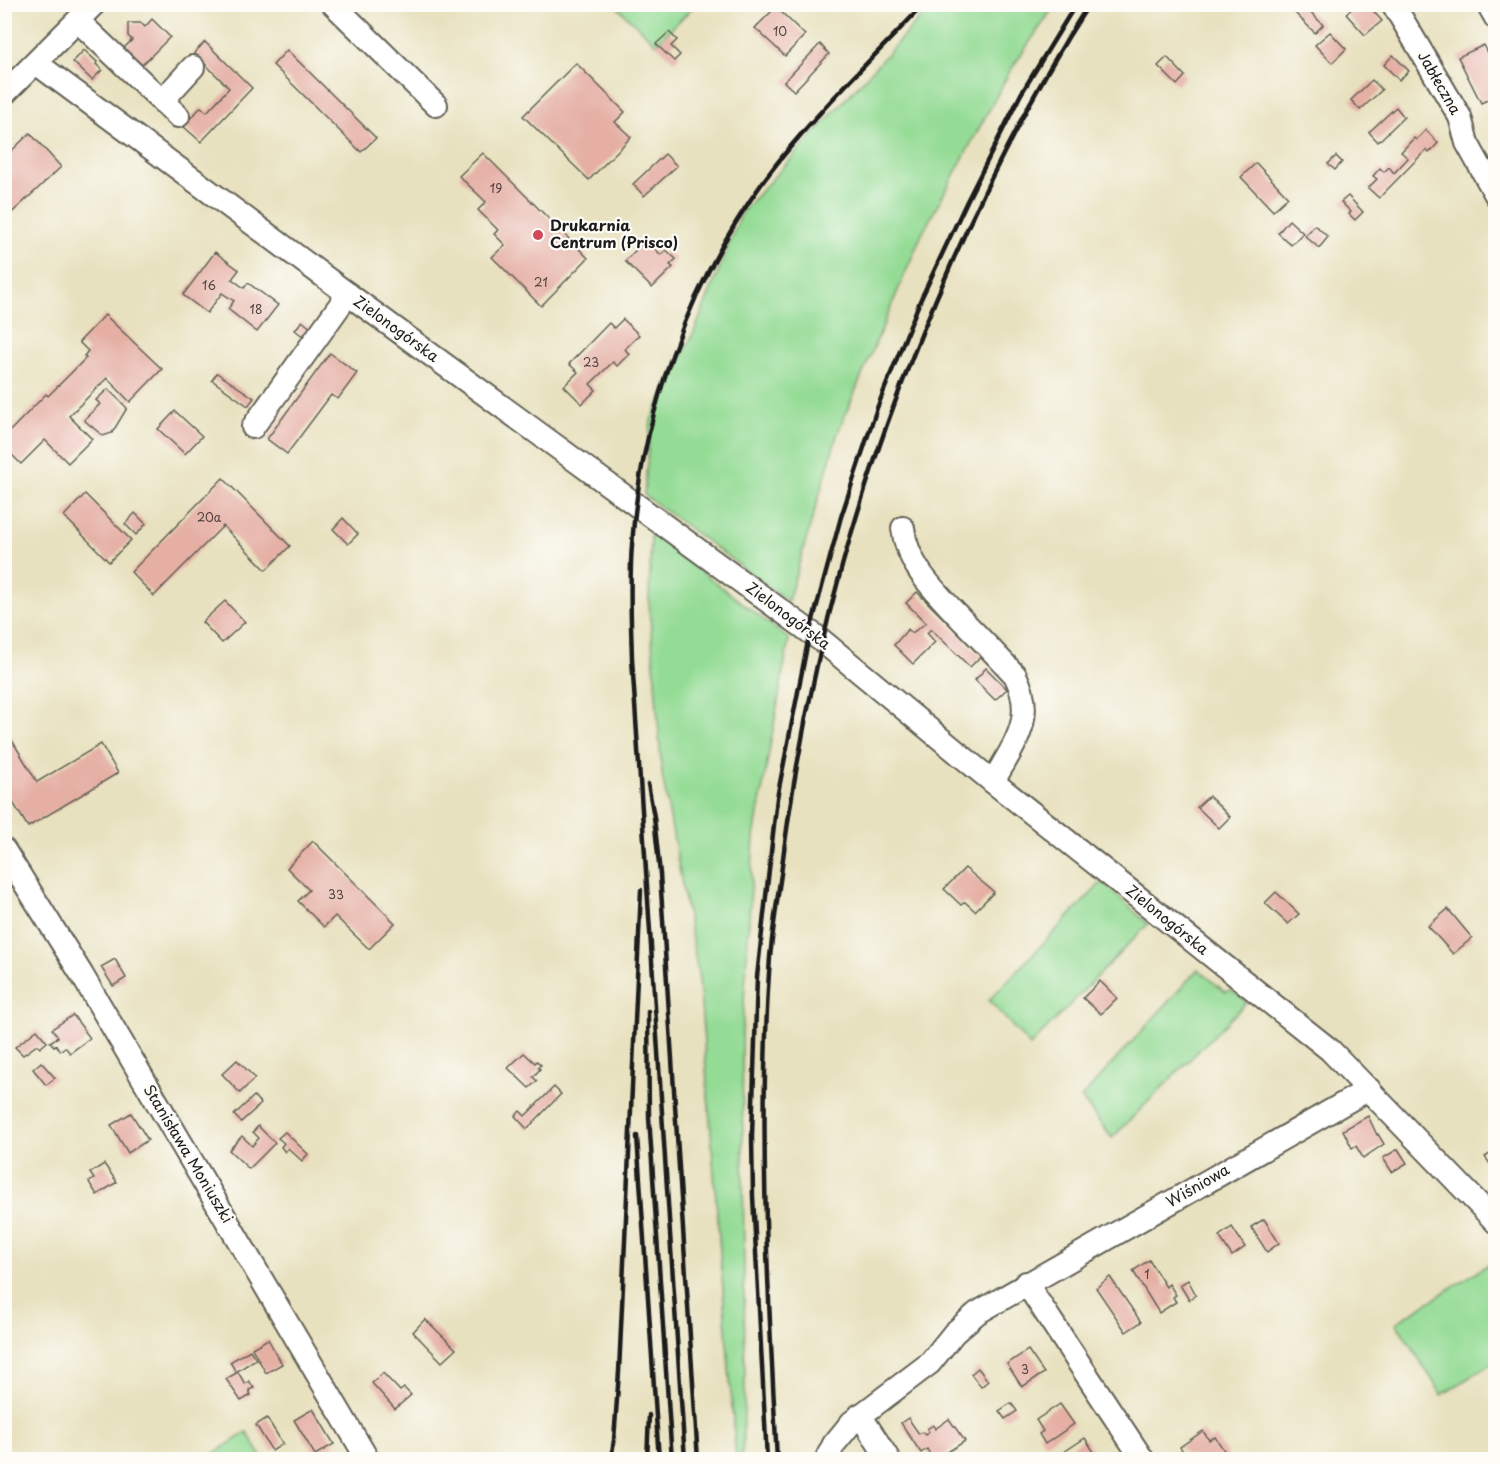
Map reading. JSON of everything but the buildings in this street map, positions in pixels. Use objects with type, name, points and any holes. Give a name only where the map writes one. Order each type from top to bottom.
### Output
[{"type":"street","points":[[4,94],[94,4]]},
{"type":"street","points":[[333,4],[436,105]]},
{"type":"street","name":"Jabłeczna","points":[[1393,4],[1460,117],[1467,143],[1496,195]]},
{"type":"street","points":[[1488,4],[1496,18]]},
{"type":"street","points":[[78,21],[170,109],[193,67]]},
{"type":"street","name":"Zielonogórska","points":[[36,63],[821,640],[993,782],[1330,1050],[1496,1222]]},
{"type":"street","points":[[253,427],[348,294]]},
{"type":"street","points":[[903,528],[904,539],[913,561],[925,580],[1015,675],[1021,687],[1025,705],[1021,731],[993,782]]},
{"type":"street","name":"Stanisława Moniuszki","points":[[4,850],[82,975],[368,1460]]},
{"type":"street","name":"Wiśniowa","points":[[826,1460],[834,1444],[852,1422],[930,1363],[954,1333],[977,1312],[1369,1089]]},
{"type":"street","points":[[1026,1283],[1143,1460]]},
{"type":"street","points":[[860,1415],[889,1460]]},
{"type":"green space","points":[[933,4],[1055,5],[1010,71],[921,236],[838,432],[788,601],[644,495],[651,420],[694,332],[742,212]]},
{"type":"green space","points":[[615,5],[695,5],[656,44]]},
{"type":"green space","points":[[651,533],[789,639],[754,837],[742,1034],[745,1389],[742,1459],[736,1459],[699,978],[662,774],[649,602]]},
{"type":"green space","points":[[1102,882],[1148,924],[1030,1046],[989,1000]]},
{"type":"green space","points":[[1198,969],[1225,992],[1231,990],[1247,1002],[1112,1138],[1081,1098]]},
{"type":"green space","points":[[1495,1260],[1495,1361],[1442,1395],[1396,1323]]},
{"type":"green space","points":[[247,1432],[263,1459],[205,1459]]},
{"type":"railway","points":[[685,1460],[632,659],[630,602],[637,496],[658,400],[673,353],[691,307],[738,220],[765,179],[802,133],[924,4]]},
{"type":"railway","points":[[767,1460],[753,1196],[752,1136],[757,977],[777,798],[810,631],[841,517],[877,408],[920,301],[1021,94],[1076,4]]},
{"type":"railway","points":[[777,1460],[766,1208],[766,1020],[774,926],[792,795],[806,716],[823,640],[865,489],[919,341],[965,233],[997,166],[1050,67],[1089,4]]},
{"type":"railway","points":[[648,784],[660,874],[698,1460]]},
{"type":"railway","points":[[611,1460],[619,1372],[641,890]]},
{"type":"railway","points":[[648,1011],[649,1117],[672,1460]]},
{"type":"railway","points":[[637,1136],[659,1460]]},
{"type":"railway","points":[[647,1460],[649,1415]]},
{"type":"place","name":"Drukarnia Centrum (Prisco)","points":[[538,235]]}]
